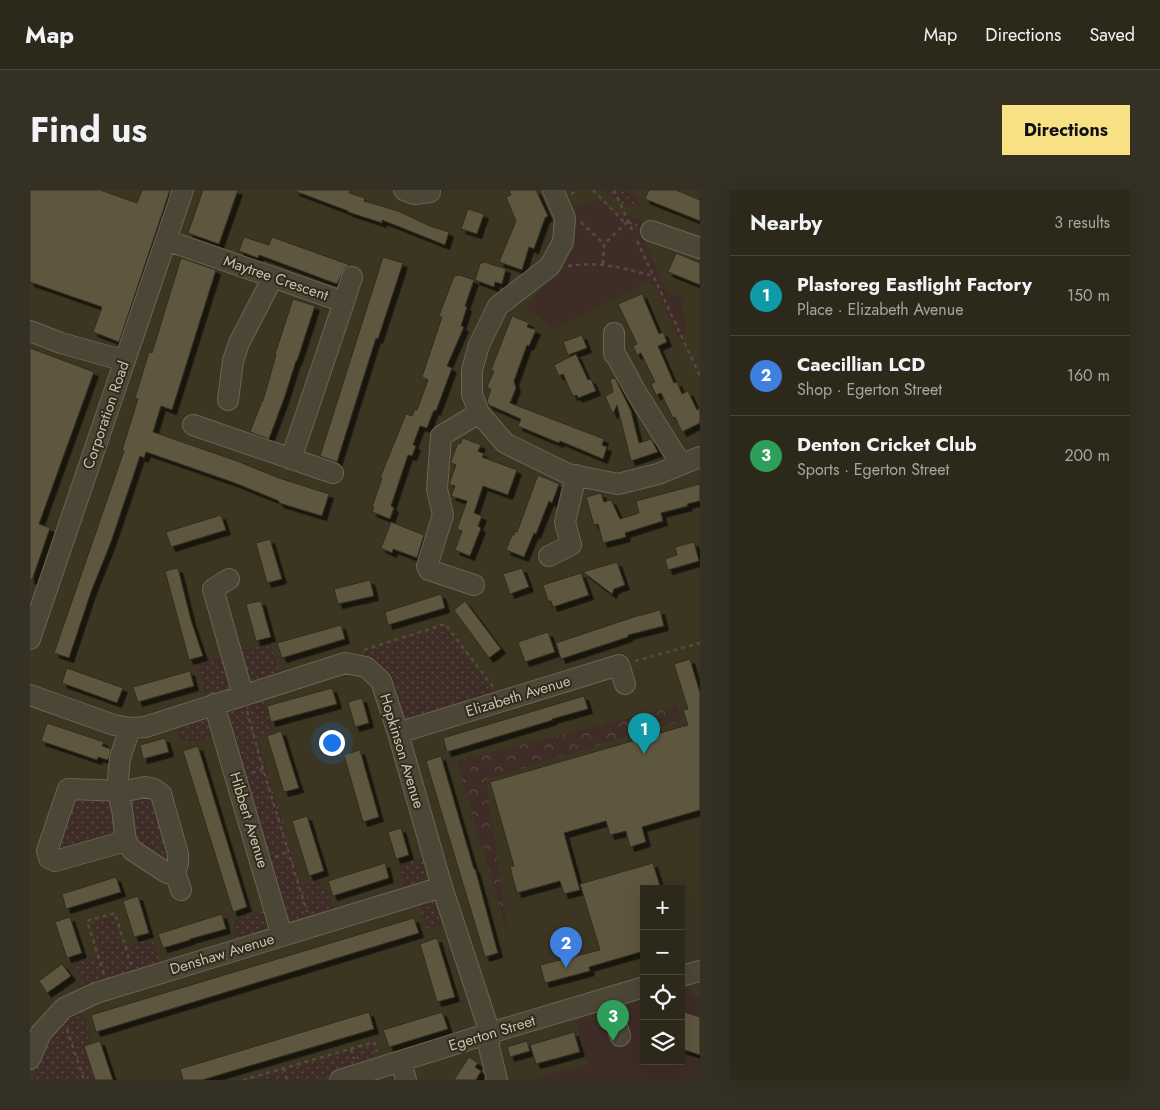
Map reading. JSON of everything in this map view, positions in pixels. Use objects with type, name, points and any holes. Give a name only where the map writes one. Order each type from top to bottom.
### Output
[{"type":"street","name":"Corporation Road","points":[[30,639],[183,190]]},
{"type":"street","points":[[404,190],[414,194],[430,192],[430,190]]},
{"type":"street","points":[[553,190],[565,218],[564,242],[550,266],[498,306],[479,345],[472,370],[472,394],[479,413],[505,443],[568,474],[618,484],[658,474],[700,457]]},
{"type":"street","points":[[651,231],[700,248]]},
{"type":"street","name":"Maytree Crescent","points":[[166,240],[344,302],[291,459]]},
{"type":"street","points":[[228,400],[233,361],[239,343],[273,277]]},
{"type":"street","points":[[344,302],[352,277]]},
{"type":"street","points":[[30,332],[124,361]]},
{"type":"street","points":[[614,333],[607,356],[618,357],[636,392],[681,464]]},
{"type":"street","points":[[474,585],[429,570],[428,566],[443,515],[437,489],[441,436],[479,413]]},
{"type":"street","points":[[193,425],[333,473]]},
{"type":"street","points":[[548,556],[571,546],[565,522],[576,475]]},
{"type":"street","points":[[230,579],[213,589],[243,695]]},
{"type":"street","points":[[30,695],[114,725],[130,728],[145,726],[345,663]]},
{"type":"street","name":"Hopkinson Avenue","points":[[345,663],[366,667],[381,681],[398,732],[442,887],[490,1033],[489,1047],[497,1080]]},
{"type":"street","name":"Elizabeth Avenue","points":[[398,732],[504,700],[622,675]]},
{"type":"street","name":"Hibbert Avenue","points":[[214,704],[282,936]]},
{"type":"street","points":[[126,841],[55,862],[49,858],[47,851],[68,789],[117,790],[126,791],[145,787],[154,789],[161,794],[178,854],[178,881],[132,850],[126,841],[122,809],[117,790],[120,758],[130,728]]},
{"type":"street","name":"Denshaw Avenue","points":[[30,1059],[41,1033],[64,1008],[108,990],[442,887]]},
{"type":"street","points":[[685,975],[700,971]]},
{"type":"street","name":"Egerton Street","points":[[340,1080],[382,1067],[403,1071],[490,1033],[640,989]]},
{"type":"street","points":[[608,998],[620,1036]]},
{"type":"path","points":[[593,190],[623,221],[628,221]]},
{"type":"path","points":[[614,190],[700,376]]},
{"type":"path","points":[[563,213],[572,212],[604,244]]},
{"type":"path","points":[[603,265],[604,244],[628,221]]},
{"type":"path","points":[[550,266],[611,265],[654,276]]},
{"type":"path","points":[[345,663],[357,652],[445,624],[504,700]]},
{"type":"path","points":[[622,675],[700,643]]},
{"type":"path","points":[[243,695],[263,769],[312,927]]},
{"type":"path","points":[[108,990],[87,921],[114,913],[137,981]]},
{"type":"path","points":[[61,1011],[84,1080]]},
{"type":"path","points":[[244,1080],[374,1042],[382,1067]]},
{"type":"path","points":[[284,1068],[287,1080]]},
{"type":"green space","points":[[600,190],[624,190],[635,196],[641,207],[625,205]]},
{"type":"green space","points":[[598,199],[624,219],[627,215],[650,224],[650,234],[644,241],[668,294],[680,296],[685,323],[685,336],[679,340],[655,286],[647,282],[554,329],[526,307],[551,277],[566,269],[561,262],[568,244],[575,209]]},
{"type":"green space","points":[[445,627],[493,692],[402,722],[388,674],[360,653]]},
{"type":"green space","points":[[269,641],[280,674],[251,680],[239,651]]},
{"type":"green space","points":[[223,656],[230,682],[227,689],[206,695],[197,664]]},
{"type":"green space","points":[[264,698],[274,731],[257,737],[302,885],[319,881],[323,890],[328,888],[334,909],[297,920],[286,917],[227,716],[229,709]]},
{"type":"green space","points":[[677,706],[682,720],[486,779],[508,934],[457,761]]},
{"type":"green space","points":[[204,717],[210,722],[213,736],[189,744],[188,740],[181,741],[176,724]]},
{"type":"green space","points":[[148,793],[161,805],[156,819],[163,841],[169,845],[171,866],[134,843],[129,799]]},
{"type":"green space","points":[[73,796],[106,798],[112,804],[118,829],[114,836],[55,855],[72,809],[71,800]]},
{"type":"green space","points":[[424,857],[426,874],[424,878],[417,883],[405,887],[398,865]]},
{"type":"green space","points":[[434,899],[439,903],[445,925],[427,930],[418,901]]},
{"type":"green space","points":[[265,911],[266,918],[263,928],[255,934],[237,938],[232,921]]},
{"type":"green space","points":[[113,916],[123,947],[149,940],[150,943],[154,942],[160,962],[85,986],[73,962],[101,954],[91,923]]},
{"type":"green space","points":[[687,985],[691,995],[700,998],[700,1080],[532,1080],[588,1064],[576,1021],[640,1001],[640,1065],[685,1065],[685,986]]},
{"type":"green space","points":[[81,1005],[92,1042],[85,1046],[95,1080],[34,1080],[36,1067],[44,1047],[64,1021]]},
{"type":"green space","points":[[372,1045],[377,1063],[319,1080],[250,1080]]},
{"type":"building","points":[[30,190],[100,190],[137,203],[142,190],[170,190],[119,342],[93,332],[102,307],[30,282]]},
{"type":"building","points":[[203,190],[238,190],[219,244],[188,233]]},
{"type":"building","points":[[295,190],[350,190],[349,193],[365,198],[364,201],[398,211],[430,226],[449,232],[445,245],[382,220],[382,223],[348,212]]},
{"type":"building","points":[[509,190],[536,190],[548,216],[545,218],[534,249],[529,247],[522,270],[499,262],[516,221],[506,197],[511,195]]},
{"type":"building","points":[[649,190],[676,190],[700,200],[700,221],[645,199]]},
{"type":"building","points":[[468,209],[484,214],[477,234],[461,229]]},
{"type":"building","points":[[244,237],[269,245],[272,237],[350,265],[344,269],[337,284],[259,255],[258,258],[239,251]]},
{"type":"building","points":[[676,253],[700,263],[700,285],[668,272]]},
{"type":"building","points":[[383,257],[403,263],[378,339],[376,338],[337,462],[320,456]]},
{"type":"building","points":[[181,258],[216,270],[172,410],[161,406],[153,432],[237,461],[279,478],[329,494],[322,516],[279,503],[279,501],[235,483],[146,452],[144,458],[140,456],[69,658],[54,653],[124,451],[122,450],[138,399],[135,398],[149,352],[152,353]]},
{"type":"building","points":[[484,262],[506,269],[502,284],[495,282],[494,287],[475,280],[480,264]]},
{"type":"building","points":[[459,275],[474,280],[465,306],[467,307],[461,326],[464,327],[447,366],[452,368],[436,411],[434,410],[427,428],[420,426],[413,445],[416,446],[412,456],[408,455],[391,506],[394,508],[390,519],[372,512],[382,478],[380,478],[406,414],[412,416],[415,409],[417,410],[428,380],[422,377],[442,317],[439,316],[454,276]]},
{"type":"building","points":[[642,294],[659,334],[663,332],[667,342],[658,346],[674,383],[677,382],[682,394],[688,391],[697,410],[700,408],[700,423],[682,432],[661,393],[656,395],[651,384],[655,382],[641,353],[637,355],[633,346],[637,344],[618,304]]},
{"type":"building","points":[[293,299],[315,306],[269,439],[250,432],[263,401],[275,354]]},
{"type":"building","points":[[512,316],[529,323],[527,327],[536,330],[529,346],[527,345],[514,381],[516,388],[510,403],[604,439],[602,445],[607,447],[603,459],[518,426],[521,419],[489,405],[487,401],[491,389],[487,387],[494,371],[491,370]]},
{"type":"building","points":[[582,335],[587,348],[568,355],[563,342]]},
{"type":"building","points":[[30,348],[94,372],[39,524],[50,528],[32,580],[30,579]]},
{"type":"building","points":[[576,354],[588,380],[591,379],[596,391],[578,398],[577,395],[573,396],[563,374],[559,376],[554,365]]},
{"type":"building","points":[[615,378],[631,411],[639,443],[651,439],[658,452],[631,461],[617,405],[613,414],[605,396],[613,392],[610,379]]},
{"type":"building","points":[[463,438],[481,445],[478,451],[484,454],[482,457],[517,470],[508,495],[483,486],[474,513],[482,516],[478,526],[481,528],[470,556],[455,550],[462,531],[457,529],[467,501],[451,496],[455,486],[449,484],[456,465],[451,463],[451,461],[458,443],[460,444]]},
{"type":"building","points":[[538,475],[559,484],[552,503],[549,501],[536,534],[534,533],[524,557],[506,550],[512,535],[514,535],[515,531],[517,532]]},
{"type":"building","points":[[700,484],[700,501],[661,513],[663,521],[625,533],[626,537],[603,543],[598,524],[594,525],[586,497],[601,493],[604,502],[611,500],[620,519],[639,513],[636,501]]},
{"type":"building","points":[[221,515],[226,530],[171,547],[166,532]]},
{"type":"building","points":[[391,522],[424,535],[417,558],[393,549],[392,553],[381,548]]},
{"type":"building","points":[[270,539],[282,579],[267,583],[256,543]]},
{"type":"building","points":[[694,542],[699,561],[668,570],[665,559],[677,555],[675,547]]},
{"type":"building","points":[[617,562],[625,585],[614,589],[612,594],[583,572]]},
{"type":"building","points":[[178,568],[191,620],[203,656],[189,660],[165,571]]},
{"type":"building","points":[[522,568],[529,587],[510,594],[503,574]]},
{"type":"building","points":[[581,573],[589,595],[553,607],[551,601],[548,601],[543,585]]},
{"type":"building","points":[[370,580],[374,596],[338,604],[334,589]]},
{"type":"building","points":[[441,594],[445,608],[388,625],[385,612]]},
{"type":"building","points":[[261,601],[271,637],[256,641],[246,604]]},
{"type":"building","points":[[465,601],[501,649],[489,658],[454,610]]},
{"type":"building","points":[[660,610],[664,626],[628,635],[628,637],[561,659],[556,643]]},
{"type":"building","points":[[341,625],[345,639],[282,658],[277,643]]},
{"type":"building","points":[[548,632],[555,652],[525,662],[518,642]]},
{"type":"building","points":[[690,659],[700,693],[700,810],[642,827],[646,842],[630,847],[626,831],[610,835],[606,821],[564,833],[580,890],[564,894],[560,881],[517,893],[510,867],[514,866],[490,782],[688,725],[683,710],[688,709],[674,664]]},
{"type":"building","points":[[67,668],[123,688],[117,703],[62,683]]},
{"type":"building","points":[[190,671],[194,686],[138,702],[133,687]]},
{"type":"building","points":[[332,688],[337,704],[271,722],[267,706]]},
{"type":"building","points":[[584,696],[588,709],[447,752],[443,738]]},
{"type":"building","points":[[362,698],[369,723],[355,727],[348,702]]},
{"type":"building","points":[[47,723],[104,742],[102,746],[111,749],[108,760],[98,757],[97,760],[41,741]]},
{"type":"building","points":[[281,731],[299,788],[284,792],[267,736]]},
{"type":"building","points":[[165,738],[169,752],[143,759],[140,745]]},
{"type":"building","points":[[198,746],[247,907],[233,912],[183,751]]},
{"type":"building","points":[[360,750],[379,817],[363,822],[344,755]]},
{"type":"building","points":[[441,756],[475,868],[498,953],[485,957],[426,761]]},
{"type":"building","points":[[307,816],[324,871],[309,876],[292,821]]},
{"type":"building","points":[[401,828],[409,855],[396,859],[388,832]]},
{"type":"building","points":[[385,863],[389,878],[333,896],[328,881]]},
{"type":"building","points":[[653,863],[660,885],[640,885],[640,952],[589,967],[590,971],[545,983],[540,965],[600,950],[580,884]]},
{"type":"building","points":[[116,877],[121,892],[66,909],[62,894]]},
{"type":"building","points":[[138,896],[149,933],[134,937],[123,901]]},
{"type":"building","points":[[222,914],[226,929],[163,948],[158,934]]},
{"type":"building","points":[[70,917],[82,953],[67,958],[55,922]]},
{"type":"building","points":[[414,918],[419,933],[96,1032],[91,1015]]},
{"type":"building","points":[[437,938],[455,997],[437,1002],[420,944]]},
{"type":"building","points":[[62,964],[71,976],[47,993],[39,981]]},
{"type":"building","points":[[369,1012],[374,1029],[202,1080],[183,1080],[180,1069]]},
{"type":"building","points":[[442,1012],[448,1029],[389,1047],[383,1030]]},
{"type":"building","points":[[685,1012],[700,1017],[700,1055],[685,1050]]},
{"type":"building","points":[[574,1032],[580,1052],[536,1064],[530,1045]]},
{"type":"building","points":[[100,1041],[113,1080],[95,1080],[84,1046]]},
{"type":"building","points":[[527,1041],[530,1051],[510,1057],[507,1047]]},
{"type":"building","points":[[469,1057],[478,1063],[475,1067],[481,1071],[476,1080],[454,1080]]},
{"type":"place","name":"Plastoreg Eastlight Factory","points":[[644,754]]},
{"type":"place","name":"Caecillian LCD","points":[[566,968]]},
{"type":"place","name":"Denton Cricket Club","points":[[613,1041]]}]
